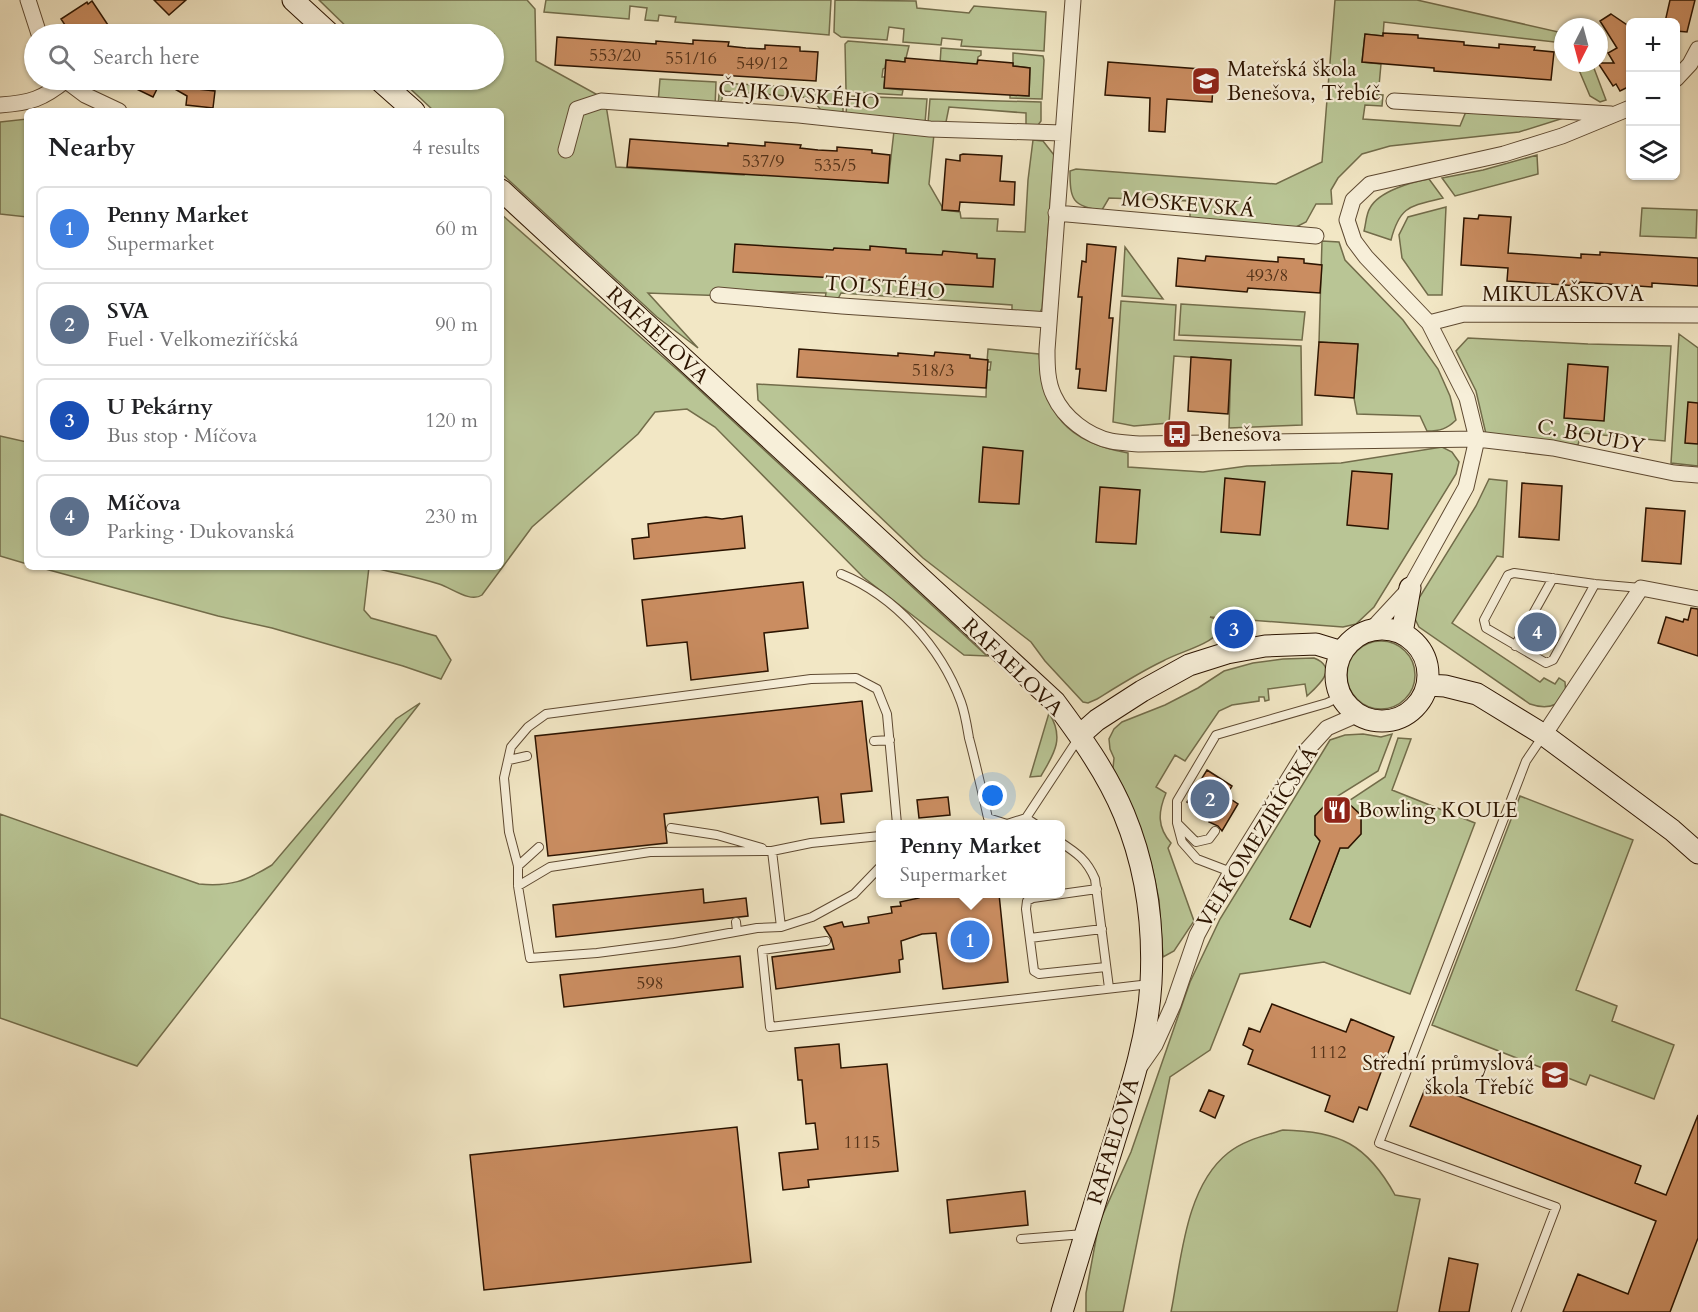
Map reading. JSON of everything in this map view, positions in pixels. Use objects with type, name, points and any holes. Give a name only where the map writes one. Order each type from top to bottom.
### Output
[{"type":"main road","points":[[293,0],[319,24]]},
{"type":"main road","points":[[390,90],[411,108]]},
{"type":"main road","name":"RAFAELOVA","points":[[504,193],[1054,702],[1080,735],[1102,769],[1123,811],[1143,872],[1150,919],[1151,983],[1147,1015],[1133,1078],[1062,1312]]},
{"type":"main road","points":[[1402,633],[1410,588]]},
{"type":"main road","points":[[1387,629],[1402,633],[1415,642],[1424,654],[1428,669],[1427,685],[1422,698],[1413,709],[1401,717],[1379,720],[1359,714],[1342,696],[1337,681],[1337,667],[1342,652],[1352,640],[1371,630],[1387,629]]},
{"type":"main road","points":[[1080,735],[1097,720],[1142,691],[1189,665],[1227,653],[1265,646],[1316,644],[1342,652]]},
{"type":"main road","points":[[1427,685],[1446,686],[1477,694],[1544,735],[1672,830],[1698,853]]},
{"type":"street","points":[[28,0],[36,24]]},
{"type":"street","points":[[1072,0],[1047,371],[1053,395],[1063,411],[1089,432],[1110,441],[1139,444],[1477,439]]},
{"type":"street","points":[[1680,75],[1690,64],[1698,49]]},
{"type":"street","points":[[0,105],[35,101],[53,90]]},
{"type":"street","points":[[79,90],[113,108]]},
{"type":"street","name":"ČAJKOVSKÉHO","points":[[566,150],[577,109],[601,101],[799,115],[930,129],[1062,133]]},
{"type":"street","points":[[1394,101],[1624,111]]},
{"type":"street","points":[[1371,630],[1410,588],[1466,487],[1477,439],[1467,398],[1429,323],[1366,257],[1354,241],[1347,220],[1353,200],[1370,184],[1504,154],[1562,136],[1624,111]]},
{"type":"street","name":"MOSKEVSKÁ","points":[[1056,213],[1316,236]]},
{"type":"street","name":"TOLSTÉHO","points":[[718,295],[1049,320]]},
{"type":"street","name":"MIKULÁŠKOVA","points":[[1429,323],[1464,314],[1698,315]]},
{"type":"street","name":"C. BOUDY","points":[[1477,439],[1553,448],[1698,476]]},
{"type":"street","points":[[1544,735],[1641,588],[1698,599]]},
{"type":"street","name":"VELKOMEZIŘÍČSKÁ","points":[[1133,1078],[1155,1045],[1173,1005],[1197,935],[1231,872],[1306,751],[1327,728],[1359,714]]},
{"type":"lane","points":[[1595,584],[1553,660],[1546,663],[1486,628],[1484,624],[1508,575],[1514,573],[1641,588]]},
{"type":"lane","points":[[841,574],[889,602],[923,637],[944,667],[961,702],[988,818],[994,820]]},
{"type":"lane","points":[[1515,646],[1553,578]]},
{"type":"lane","points":[[876,871],[854,894],[812,917],[781,927],[757,928],[641,947],[530,957],[518,886],[518,866],[509,832],[504,778],[512,747],[528,727],[546,714],[811,679],[856,678],[877,689],[887,714],[897,820]]},
{"type":"lane","points":[[1231,872],[1197,859],[1182,842],[1177,823],[1177,801],[1216,735],[1327,704],[1342,696]]},
{"type":"lane","points":[[1024,820],[1080,735]]},
{"type":"lane","points":[[1516,1312],[1556,1207],[1379,1143],[1526,761],[1544,735]]},
{"type":"lane","points":[[874,741],[890,740]]},
{"type":"lane","points":[[509,759],[527,756]]},
{"type":"lane","points":[[1177,823],[1196,842],[1209,839],[1215,831]]},
{"type":"lane","points":[[671,828],[717,835],[772,851]]},
{"type":"lane","points":[[518,886],[550,867],[650,852],[772,851],[811,843],[876,836]]},
{"type":"lane","points":[[1065,845],[1089,864],[1095,879],[1109,988]]},
{"type":"lane","points":[[518,866],[539,847]]},
{"type":"lane","points":[[772,851],[781,927]]},
{"type":"lane","points":[[1065,894],[1097,890]]},
{"type":"lane","points":[[1033,898],[1027,901],[1026,909],[1034,971],[1039,974],[1107,967]]},
{"type":"lane","points":[[736,922],[737,931]]},
{"type":"lane","points":[[1030,938],[1102,929]]},
{"type":"lane","points":[[826,941],[762,950],[770,1027],[1151,983]]},
{"type":"lane","points":[[1021,1239],[1085,1234]]},
{"type":"green space","points":[[319,0],[527,0],[535,9],[536,61],[605,99],[616,167],[888,183],[894,131],[934,134],[929,184],[944,210],[960,212],[961,218],[998,219],[997,231],[1025,232],[1033,140],[1043,141],[1054,155],[1042,308],[1039,315],[1012,323],[1012,305],[841,293],[832,311],[823,310],[826,293],[757,291],[728,296],[648,293],[698,348],[657,317],[504,176],[504,108],[431,108],[412,90],[504,90],[504,24],[344,24]]},
{"type":"green space","points":[[546,0],[831,0],[829,35],[675,22],[676,17],[659,15],[658,21],[645,20],[647,8],[630,6],[629,19],[544,12]]},
{"type":"green space","points":[[835,0],[916,1],[917,8],[969,13],[974,6],[1046,12],[1044,51],[961,46],[962,40],[942,38],[941,45],[903,42],[904,29],[889,27],[887,40],[841,37],[834,32]]},
{"type":"green space","points":[[1335,0],[1417,0],[1554,31],[1554,42],[1384,22],[1383,36],[1365,34],[1362,62],[1381,64],[1379,86],[1370,86],[1369,94],[1383,95],[1382,106],[1365,105],[1363,119],[1460,126],[1467,109],[1570,116],[1519,132],[1390,146],[1362,154],[1338,178],[1331,190],[1332,204],[1316,204],[1306,222],[1296,227],[1190,221],[1190,201],[1109,198],[1102,210],[1092,209],[1084,207],[1075,200],[1071,188],[1070,171],[1076,169],[1276,184],[1322,162]]},
{"type":"green space","points":[[848,41],[909,46],[905,62],[886,60],[883,69],[884,88],[903,90],[902,95],[848,92],[846,89],[845,44]]},
{"type":"green space","points":[[941,48],[981,51],[981,55],[978,57],[977,64],[940,64]]},
{"type":"green space","points":[[1013,53],[1043,56],[1042,99],[1010,98],[1010,95],[1029,96],[1030,68],[1013,66]]},
{"type":"green space","points":[[1580,72],[1595,72],[1606,100],[1600,102],[1590,96]]},
{"type":"green space","points":[[660,79],[716,82],[715,107],[658,103]]},
{"type":"green space","points":[[720,83],[840,90],[843,93],[843,117],[825,116],[812,98],[723,91],[718,106]]},
{"type":"green space","points":[[847,96],[927,99],[925,123],[846,117]]},
{"type":"green space","points":[[930,99],[1041,102],[1041,121],[1038,125],[1026,125],[1026,113],[949,107],[946,122],[928,123]]},
{"type":"green space","points":[[24,119],[24,217],[0,214],[0,122]]},
{"type":"green space","points":[[1537,155],[1538,174],[1455,196],[1442,178],[1483,170]]},
{"type":"green space","points":[[1429,179],[1443,198],[1415,206],[1403,213],[1391,240],[1364,231],[1369,210],[1374,202],[1388,192]]},
{"type":"green space","points":[[1446,207],[1442,295],[1428,295],[1402,258],[1399,235],[1408,217]]},
{"type":"green space","points":[[1642,208],[1697,210],[1696,238],[1640,236]]},
{"type":"green space","points":[[504,217],[680,372],[987,656],[964,655],[863,577],[715,427],[687,409],[655,412],[638,434],[532,527],[504,565]]},
{"type":"green space","points":[[1322,241],[1339,242],[1345,260],[1403,320],[1438,369],[1450,396],[1456,420],[1450,426],[1427,431],[1420,416],[1357,414],[1354,398],[1358,345],[1319,342]]},
{"type":"green space","points":[[1125,247],[1163,299],[1122,296]]},
{"type":"green space","points":[[1121,301],[1176,305],[1174,340],[1301,346],[1302,425],[1229,428],[1231,360],[1174,356],[1169,423],[1134,426],[1113,422]]},
{"type":"green space","points":[[1181,304],[1305,312],[1302,340],[1179,335]]},
{"type":"green space","points":[[1679,334],[1698,348],[1698,466],[1671,463]]},
{"type":"green space","points":[[1468,338],[1671,346],[1665,441],[1581,433],[1578,445],[1486,434],[1476,391],[1456,351]]},
{"type":"green space","points":[[988,349],[1039,354],[1047,394],[1062,422],[1074,433],[1089,441],[1128,453],[1128,467],[1203,472],[1247,466],[1341,463],[1442,447],[1452,452],[1459,462],[1456,474],[1374,607],[1356,624],[1343,627],[1210,617],[1227,623],[1214,637],[1146,670],[1097,699],[1088,703],[1083,702],[1045,661],[1031,642],[923,558],[758,400],[757,384],[986,397],[987,370],[990,370],[991,362],[987,362]]},
{"type":"green space","points":[[0,436],[24,441],[24,563],[0,556]]},
{"type":"green space","points":[[1489,479],[1507,481],[1503,557],[1497,556],[1452,623],[1540,682],[1544,678],[1555,684],[1559,678],[1565,682],[1566,696],[1559,703],[1550,706],[1530,704],[1419,627],[1411,611],[1476,506]]},
{"type":"green space","points":[[49,570],[369,570],[364,610],[371,618],[436,636],[451,660],[441,679],[272,628],[218,616]]},
{"type":"green space","points":[[384,570],[500,570],[482,595],[477,597],[467,596],[422,579]]},
{"type":"green space","points":[[1381,641],[1394,644],[1405,651],[1412,662],[1415,675],[1412,688],[1405,699],[1394,706],[1381,709],[1368,706],[1357,699],[1350,688],[1347,675],[1350,662],[1357,651],[1368,644]]},
{"type":"green space","points":[[1314,658],[1321,662],[1326,672],[1321,682],[1307,696],[1305,684],[1268,689],[1269,700],[1265,701],[1264,697],[1259,697],[1259,701],[1232,705],[1219,711],[1185,761],[1175,755],[1156,787],[1166,793],[1160,813],[1161,825],[1171,843],[1168,848],[1194,921],[1174,951],[1163,957],[1159,900],[1152,867],[1140,827],[1113,768],[1114,758],[1109,739],[1114,729],[1122,722],[1165,705],[1198,688],[1224,671],[1253,663]]},
{"type":"green space","points":[[420,703],[137,1066],[0,1018],[0,814],[199,884],[220,885],[237,882],[272,865],[396,719]]},
{"type":"green space","points":[[1049,713],[1056,730],[1056,746],[1041,776],[1030,777]]},
{"type":"green space","points":[[1363,734],[1381,737],[1392,734],[1378,771],[1328,802],[1315,816],[1315,835],[1320,841],[1310,926],[1340,848],[1348,848],[1361,834],[1361,815],[1347,802],[1385,777],[1398,738],[1411,739],[1392,790],[1475,823],[1410,994],[1324,962],[1240,974],[1210,1050],[1170,1077],[1123,1312],[1086,1312],[1086,1293],[1099,1223],[1131,1152],[1190,982],[1220,919],[1330,740],[1345,735]]},
{"type":"green space","points":[[1520,796],[1633,840],[1576,990],[1617,1006],[1612,1021],[1674,1045],[1654,1099],[1590,1075],[1586,1085],[1432,1025]]},
{"type":"green space","points":[[1283,1130],[1320,1133],[1350,1144],[1374,1163],[1395,1195],[1420,1199],[1397,1312],[1171,1312],[1187,1226],[1202,1185],[1228,1153],[1254,1139]]},
{"type":"building","points":[[154,0],[186,0],[169,15]]},
{"type":"building","points":[[1670,0],[1695,0],[1687,32],[1680,31],[1680,18],[1666,18]]},
{"type":"building","points":[[92,1],[107,24],[64,24],[61,19],[87,2],[88,4]]},
{"type":"building","points":[[1611,14],[1626,24],[1626,88],[1620,91],[1616,84],[1613,86],[1604,72],[1608,72],[1608,63],[1614,63],[1608,53],[1617,48],[1608,34],[1608,18],[1605,18]]},
{"type":"building","points":[[1383,33],[1418,35],[1418,38],[1499,48],[1499,44],[1535,47],[1534,50],[1554,52],[1551,80],[1434,71],[1434,68],[1362,62],[1365,34],[1383,36]]},
{"type":"building","points":[[557,37],[656,44],[656,41],[693,44],[693,40],[729,42],[728,46],[765,49],[765,45],[800,47],[800,51],[818,52],[816,81],[555,65]]},
{"type":"building","points":[[905,58],[977,64],[978,60],[1013,63],[1013,66],[1030,68],[1029,96],[884,88],[886,60],[905,62]]},
{"type":"building","points":[[1108,62],[1214,70],[1212,102],[1167,99],[1165,132],[1149,131],[1150,98],[1105,95]]},
{"type":"building","points":[[139,90],[156,90],[153,97]]},
{"type":"building","points":[[177,90],[215,91],[213,108],[186,105],[187,96]]},
{"type":"building","points":[[630,139],[728,146],[728,143],[765,146],[765,142],[801,145],[800,148],[818,150],[837,151],[837,147],[872,150],[872,153],[890,155],[888,183],[627,167]]},
{"type":"building","points":[[960,155],[1002,156],[1000,181],[1015,182],[1014,205],[960,202],[959,211],[942,210],[946,159],[960,161]]},
{"type":"building","points":[[1479,215],[1511,217],[1508,253],[1581,258],[1581,254],[1600,255],[1600,252],[1698,258],[1698,286],[1652,283],[1652,287],[1579,282],[1579,286],[1507,281],[1508,268],[1461,265],[1464,218],[1478,219]]},
{"type":"building","points":[[735,244],[833,250],[834,248],[870,250],[870,246],[906,249],[906,253],[942,255],[943,251],[977,254],[977,258],[995,259],[993,287],[733,272]]},
{"type":"building","points":[[1087,244],[1116,247],[1109,318],[1113,318],[1106,391],[1078,388],[1080,369],[1076,369],[1082,297],[1078,297],[1082,261],[1086,262]]},
{"type":"building","points":[[1206,256],[1278,262],[1278,257],[1304,259],[1304,263],[1322,265],[1320,293],[1248,288],[1247,292],[1176,286],[1178,258],[1205,261]]},
{"type":"building","points":[[1319,342],[1358,344],[1354,398],[1315,395]]},
{"type":"building","points":[[799,349],[898,356],[898,353],[934,356],[935,352],[970,355],[970,358],[988,360],[986,388],[797,377]]},
{"type":"building","points":[[1191,357],[1231,360],[1228,414],[1188,411]]},
{"type":"building","points":[[1568,364],[1608,367],[1604,421],[1564,418]]},
{"type":"building","points":[[1688,402],[1698,403],[1698,444],[1685,443]]},
{"type":"building","points":[[983,447],[1023,451],[1019,504],[979,502]]},
{"type":"building","points":[[1352,471],[1392,474],[1388,529],[1347,525]]},
{"type":"building","points":[[1225,478],[1265,482],[1260,535],[1221,532]]},
{"type":"building","points":[[1522,483],[1562,486],[1559,540],[1519,537]]},
{"type":"building","points":[[1100,487],[1140,490],[1136,544],[1096,542]]},
{"type":"building","points":[[1646,508],[1685,511],[1681,564],[1642,561]]},
{"type":"building","points":[[742,516],[745,548],[634,559],[632,539],[649,537],[648,524],[706,517],[722,519]]},
{"type":"building","points":[[803,582],[808,628],[764,633],[768,671],[691,680],[687,642],[647,646],[642,600]]},
{"type":"building","points":[[1691,608],[1698,609],[1698,656],[1658,643],[1666,617],[1683,622],[1684,619],[1688,620]]},
{"type":"building","points":[[862,701],[872,791],[841,794],[844,822],[821,824],[818,797],[664,814],[667,843],[548,856],[535,736]]},
{"type":"building","points":[[1207,770],[1232,786],[1226,796],[1238,804],[1222,831],[1218,826],[1209,822],[1212,817],[1187,802]]},
{"type":"building","points":[[948,797],[950,815],[919,818],[917,800]]},
{"type":"building","points":[[1328,802],[1347,802],[1361,815],[1361,834],[1348,848],[1340,848],[1310,927],[1290,919],[1320,841],[1315,835],[1315,816]]},
{"type":"building","points":[[703,889],[704,903],[746,898],[748,916],[556,937],[553,905]]},
{"type":"building","points":[[919,898],[999,898],[1008,982],[943,989],[936,933],[922,934],[901,941],[903,959],[899,960],[900,972],[776,989],[772,957],[834,949],[831,938],[824,927],[842,922],[844,927],[869,923],[868,917],[892,913],[891,907],[901,906],[900,902]]},
{"type":"building","points":[[740,956],[743,987],[564,1007],[560,975]]},
{"type":"building","points":[[1272,1004],[1346,1032],[1351,1019],[1394,1037],[1367,1110],[1359,1107],[1353,1122],[1325,1111],[1330,1096],[1248,1064],[1253,1050],[1243,1045],[1249,1028],[1260,1032]]},
{"type":"building","points":[[839,1044],[841,1068],[887,1064],[898,1171],[808,1180],[809,1187],[783,1190],[779,1153],[818,1149],[815,1123],[806,1124],[802,1080],[798,1080],[795,1048]]},
{"type":"building","name":"Střední průmyslová škola Třebíč","points":[[1427,1084],[1641,1166],[1635,1183],[1666,1195],[1698,1115],[1698,1238],[1670,1312],[1563,1312],[1578,1274],[1628,1294],[1656,1221],[1410,1126]]},
{"type":"building","points":[[1209,1090],[1224,1096],[1215,1118],[1200,1111]]},
{"type":"building","points":[[737,1127],[751,1262],[484,1290],[470,1155]]},
{"type":"building","points":[[1025,1191],[1028,1225],[950,1233],[947,1200]]},
{"type":"building","points":[[1449,1258],[1478,1264],[1469,1312],[1439,1312]]},
{"type":"place","name":"Mateřská škola Benešova, Třebíč","points":[[1206,81]]},
{"type":"place","name":"Benešova","points":[[1177,434]]},
{"type":"place","name":"U Pekárny","points":[[1234,629]]},
{"type":"place","name":"Míčova","points":[[1537,632]]},
{"type":"place","name":"SVA","points":[[1210,799]]},
{"type":"place","name":"Bowling KOULE","points":[[1337,810]]},
{"type":"place","name":"Penny Market","points":[[970,940]]},
{"type":"place","name":"Střední průmyslová škola Třebíč","points":[[1555,1075]]}]
